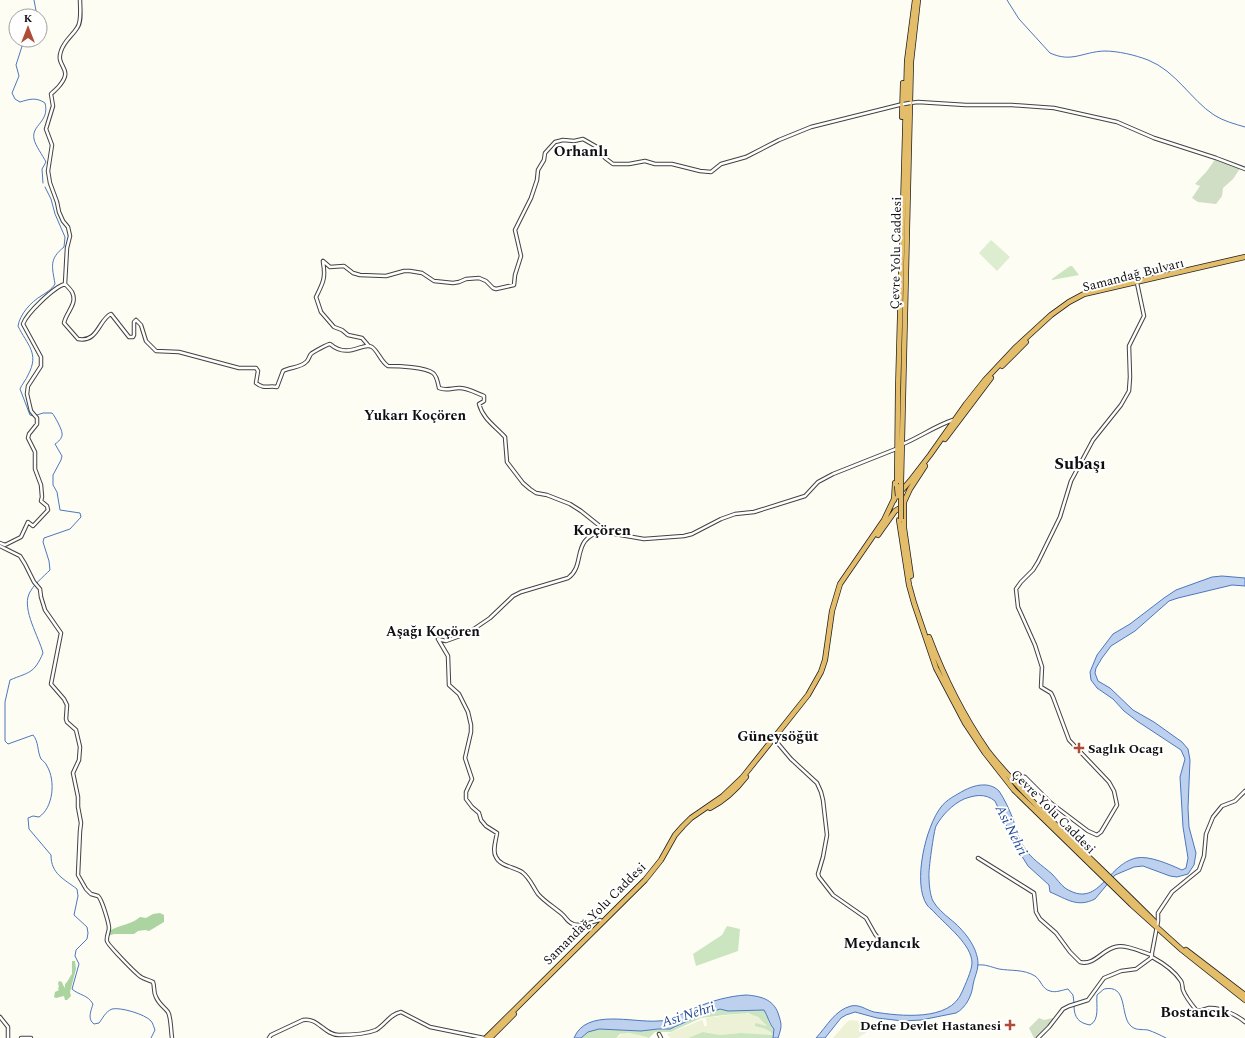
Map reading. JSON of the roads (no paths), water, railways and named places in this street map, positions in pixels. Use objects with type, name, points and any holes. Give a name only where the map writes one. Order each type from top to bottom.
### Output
[{"type":"highway","name":"Çevre Yolu Caddesi","points":[[915,0],[907,61],[899,485],[899,521],[914,603],[936,668],[965,723],[985,753],[1014,790],[1105,875]]},
{"type":"highway","name":"Çevre Yolu Caddesi","points":[[900,417],[908,176],[910,62],[912,28],[918,0]]},
{"type":"highway","points":[[908,176],[910,150],[912,28]]},
{"type":"highway","points":[[904,168],[902,155],[903,104],[906,53],[912,28]]},
{"type":"highway","name":"Samandağ Bulvarı","points":[[904,502],[910,489],[933,453],[977,394],[993,375],[1034,333],[1058,313],[1082,297],[1100,291],[1245,258]]},
{"type":"highway","name":"Samandağ Bulvarı","points":[[899,494],[930,455],[954,420],[985,380],[1015,348],[1052,315],[1077,297],[1101,289],[1245,258]]},
{"type":"highway","points":[[898,508],[904,502],[902,480],[903,444],[900,417]]},
{"type":"highway","points":[[900,417],[896,449],[894,499],[904,528],[909,576]]},
{"type":"highway","points":[[887,522],[892,520],[899,521],[898,508],[910,489]]},
{"type":"highway","points":[[894,499],[899,494],[903,494],[904,496]]},
{"type":"highway","name":"Samandağ Yolu Caddesi","points":[[485,1038],[645,880],[660,860],[675,835],[683,826],[691,818],[724,796],[742,778],[808,695],[821,672],[825,660],[832,612],[837,593],[845,576],[884,520],[894,499]]},
{"type":"highway","name":"Samandağ Yolu Caddesi","points":[[490,1038],[652,876],[679,834],[704,812],[721,803],[740,786],[812,693],[825,666],[830,647],[834,613],[842,587],[898,508]]},
{"type":"highway","name":"Çevre Yolu Caddesi","points":[[909,576],[940,666],[968,721],[988,750],[1012,779],[1162,933],[1245,1000]]},
{"type":"highway","name":"Çevre Yolu Caddesi","points":[[1156,926],[1245,995]]},
{"type":"street","points":[[80,0],[78,26],[63,44],[60,56],[60,63],[66,72],[66,75],[60,85],[50,94],[53,106],[46,129],[52,145],[48,171],[50,183],[59,212],[63,221],[68,227],[70,236],[67,248],[65,284],[72,291],[73,302],[64,323],[78,339],[85,339],[94,334],[104,319],[111,314],[129,337],[133,337],[134,322],[136,320],[140,325],[146,341],[156,351],[178,352],[239,368],[256,368],[258,371],[256,383],[261,386],[277,387],[283,371],[298,367],[306,362],[312,353],[328,344],[342,351],[355,350],[368,345]]},
{"type":"street","points":[[896,449],[832,474],[818,482],[805,496],[754,512],[735,514],[721,519],[692,534],[644,539],[615,534],[606,531],[584,513],[570,504],[547,495],[536,493],[523,483],[507,462],[505,437],[480,410],[479,404],[484,401],[484,396],[474,391],[464,389],[439,388],[434,374],[428,371],[402,366],[388,366],[373,347],[368,345],[362,338],[350,336],[334,327],[321,312],[316,297],[322,286],[324,277],[323,261],[330,267],[344,266],[360,275],[386,276],[404,271],[410,271],[422,273],[434,281],[453,283],[466,279],[479,278],[486,281],[496,289],[514,284],[516,270],[521,256],[515,230],[531,198],[537,180],[538,170],[544,160],[545,153],[555,142],[583,139],[597,147],[605,158],[613,164],[630,164],[645,161],[655,164],[672,164],[700,171],[711,172],[721,164],[746,157],[779,140],[811,127],[911,103],[1033,106],[1054,108],[1117,122],[1154,138],[1245,169]]},
{"type":"street","points":[[1012,779],[1021,776],[1025,777],[1032,782],[1040,793],[1051,803],[1088,831],[1098,835],[1117,805],[1114,791],[1109,782],[1069,740],[1051,693],[1041,687],[1042,667],[1035,645],[1018,607],[1016,592],[1018,586],[1033,570],[1038,562],[1060,517],[1071,481],[1093,440],[1121,405],[1129,391],[1129,346],[1144,316],[1136,283]]},
{"type":"street","points":[[0,545],[5,545],[21,538],[28,522],[33,526],[48,510],[47,506],[41,501],[41,485],[35,469],[34,452],[28,438],[36,424],[37,418],[31,411],[27,394],[28,386],[41,366],[41,357],[23,324],[32,310],[58,286],[65,284]]},
{"type":"street","points":[[903,444],[917,439],[945,423],[954,420]]},
{"type":"street","points":[[602,922],[600,920],[573,924],[569,922],[562,914],[541,898],[529,878],[523,873],[504,865],[496,859],[494,853],[497,833],[486,826],[481,820],[479,813],[466,799],[466,792],[472,779],[465,758],[471,725],[468,712],[459,694],[449,685],[448,656],[438,639],[446,641],[468,632],[490,618],[513,596],[521,592],[568,578],[572,575],[580,550],[585,541],[590,535],[606,531]]},
{"type":"street","points":[[0,545],[20,556],[39,588],[45,610],[61,633],[51,684],[64,699],[66,705],[67,722],[76,730],[80,747],[81,755],[73,773],[81,823],[77,869],[79,878],[86,889],[91,894],[98,896],[103,903],[105,915],[109,925],[107,939],[110,946],[136,973],[142,978],[152,982],[154,985],[153,990],[158,1002],[170,1015],[172,1038]]},
{"type":"street","points":[[775,740],[790,759],[817,783],[821,792],[827,834],[824,857],[818,874],[819,877],[833,895],[866,918],[875,934],[883,944]]},
{"type":"street","points":[[1038,1038],[1049,1027],[1061,1011],[1067,1007],[1088,1000],[1100,981],[1105,977],[1122,970],[1136,969],[1152,956],[1158,913],[1176,888],[1186,882],[1199,870],[1204,856],[1206,834],[1213,817],[1222,806],[1236,801],[1245,790]]},
{"type":"street","points":[[978,858],[1034,893],[1036,912],[1040,919],[1056,933],[1075,958],[1080,962],[1090,962],[1110,949],[1116,947],[1126,948],[1152,956],[1171,969],[1182,983],[1185,993],[1197,1011],[1211,1008],[1217,1009],[1240,1018],[1245,1022]]},
{"type":"street","points":[[1155,935],[1159,932],[1162,933]]},
{"type":"street","points":[[269,1038],[271,1035],[308,1019],[314,1020],[331,1034],[338,1035],[365,1033],[375,1030],[392,1016],[401,1012],[430,1027],[485,1038]]},
{"type":"street","points":[[0,1017],[8,1027],[8,1038]]},
{"type":"street","points":[[659,1034],[661,1038]]},
{"type":"street","points":[[21,1038],[31,1038]]},
{"type":"water","name":"Asi Nehri","points":[[1222,576],[1245,578],[1245,586],[1232,585],[1169,601],[1135,631],[1111,646],[1096,668],[1095,673],[1098,681],[1110,688],[1133,710],[1154,722],[1182,742],[1188,749],[1190,760],[1188,808],[1189,827],[1196,853],[1194,865],[1188,874],[1177,877],[1170,876],[1143,866],[1134,867],[1115,875],[1095,899],[1083,903],[1072,902],[1050,892],[1049,885],[1028,866],[1016,846],[995,801],[984,796],[972,796],[964,799],[948,810],[936,826],[930,860],[929,880],[933,901],[941,911],[965,933],[975,951],[978,967],[968,1001],[960,1011],[956,1013],[921,1020],[903,1021],[877,1018],[855,1012],[841,1018],[825,1038],[816,1038],[840,1011],[851,1006],[857,1006],[885,1014],[923,1015],[936,1013],[956,1002],[971,970],[971,956],[968,949],[958,936],[927,905],[923,895],[921,883],[921,869],[926,841],[935,816],[946,802],[967,789],[986,785],[999,791],[1013,819],[1020,841],[1027,851],[1065,888],[1077,893],[1086,894],[1094,890],[1126,862],[1136,858],[1141,857],[1153,859],[1182,870],[1186,868],[1188,858],[1183,827],[1180,777],[1185,759],[1181,750],[1137,721],[1124,711],[1113,699],[1097,688],[1091,680],[1090,672],[1097,655],[1113,634],[1130,624],[1176,590],[1212,577]]},
{"type":"water","name":"Asi Nehri","points":[[746,995],[765,999],[776,1008],[781,1023],[778,1038],[773,1038],[774,1029],[764,1010],[728,1011],[720,1009],[701,1015],[670,1029],[641,1031],[599,1029],[588,1032],[581,1038],[574,1038],[580,1029],[589,1023],[599,1020],[624,1019],[663,1021],[701,1005],[733,996]]},
{"type":"waterway","points":[[34,0],[36,8]]},
{"type":"waterway","points":[[1007,0],[1019,19],[1050,53],[1058,56],[1071,57],[1109,51],[1138,56],[1167,71],[1198,102],[1214,115],[1225,121],[1245,127]]},
{"type":"waterway","points":[[21,48],[16,65],[19,76],[12,93],[15,99],[20,102],[33,99],[45,103],[45,115],[34,134],[36,144],[46,162],[42,169],[43,183]]},
{"type":"waterway","points":[[45,187],[65,237],[64,247],[56,255],[53,263],[55,284],[30,305],[19,322],[18,326],[31,349],[33,361],[28,375],[20,389],[30,415],[34,416],[43,413],[52,413],[60,426],[62,437],[55,444],[62,456],[53,475],[53,485],[57,492],[60,510],[80,513],[81,517],[70,529],[44,538],[43,542],[49,561],[50,570],[33,587],[27,600],[29,615],[43,653],[34,669],[10,680],[5,702],[5,741],[8,744],[33,735],[41,759],[46,764],[52,779],[52,794],[50,801],[44,813],[39,817],[33,816],[28,818],[29,829],[51,855],[53,867],[59,875],[77,889],[78,896],[74,915],[87,927],[88,933],[87,939],[76,950],[75,956],[79,964],[72,989],[88,998],[93,1004],[90,1017],[94,1024],[99,1023],[106,1013],[112,1009],[126,1010],[144,1016],[151,1021],[155,1030],[151,1038]]},
{"type":"waterway","points":[[978,965],[1022,971],[1031,974],[1035,976],[1047,990],[1054,992],[1068,989],[1073,995],[1074,1003]]},
{"type":"waterway","points":[[1074,1006],[1076,1017],[1083,1023],[1090,1025],[1095,1020],[1097,1012],[1097,995],[1104,989],[1112,989],[1117,991],[1120,995],[1127,1020],[1132,1027],[1136,1029],[1148,1030],[1166,1038]]},
{"type":"place","name":"Saglık Ocagı","points":[[1079,748]]},
{"type":"place","name":"Defne Devlet Hastanesi","points":[[1010,1025]]},
{"type":"district","name":"Orhanlı","points":[[581,151]]},
{"type":"district","name":"Yukarı Koçören","points":[[415,415]]},
{"type":"district","name":"Subaşı","points":[[1080,463]]},
{"type":"district","name":"Koçören","points":[[602,530]]},
{"type":"district","name":"Aşağı Koçören","points":[[433,631]]},
{"type":"district","name":"Güneysöğüt","points":[[778,736]]},
{"type":"district","name":"Meydancık","points":[[882,943]]},
{"type":"district","name":"Bostancık","points":[[1195,1012]]}]
